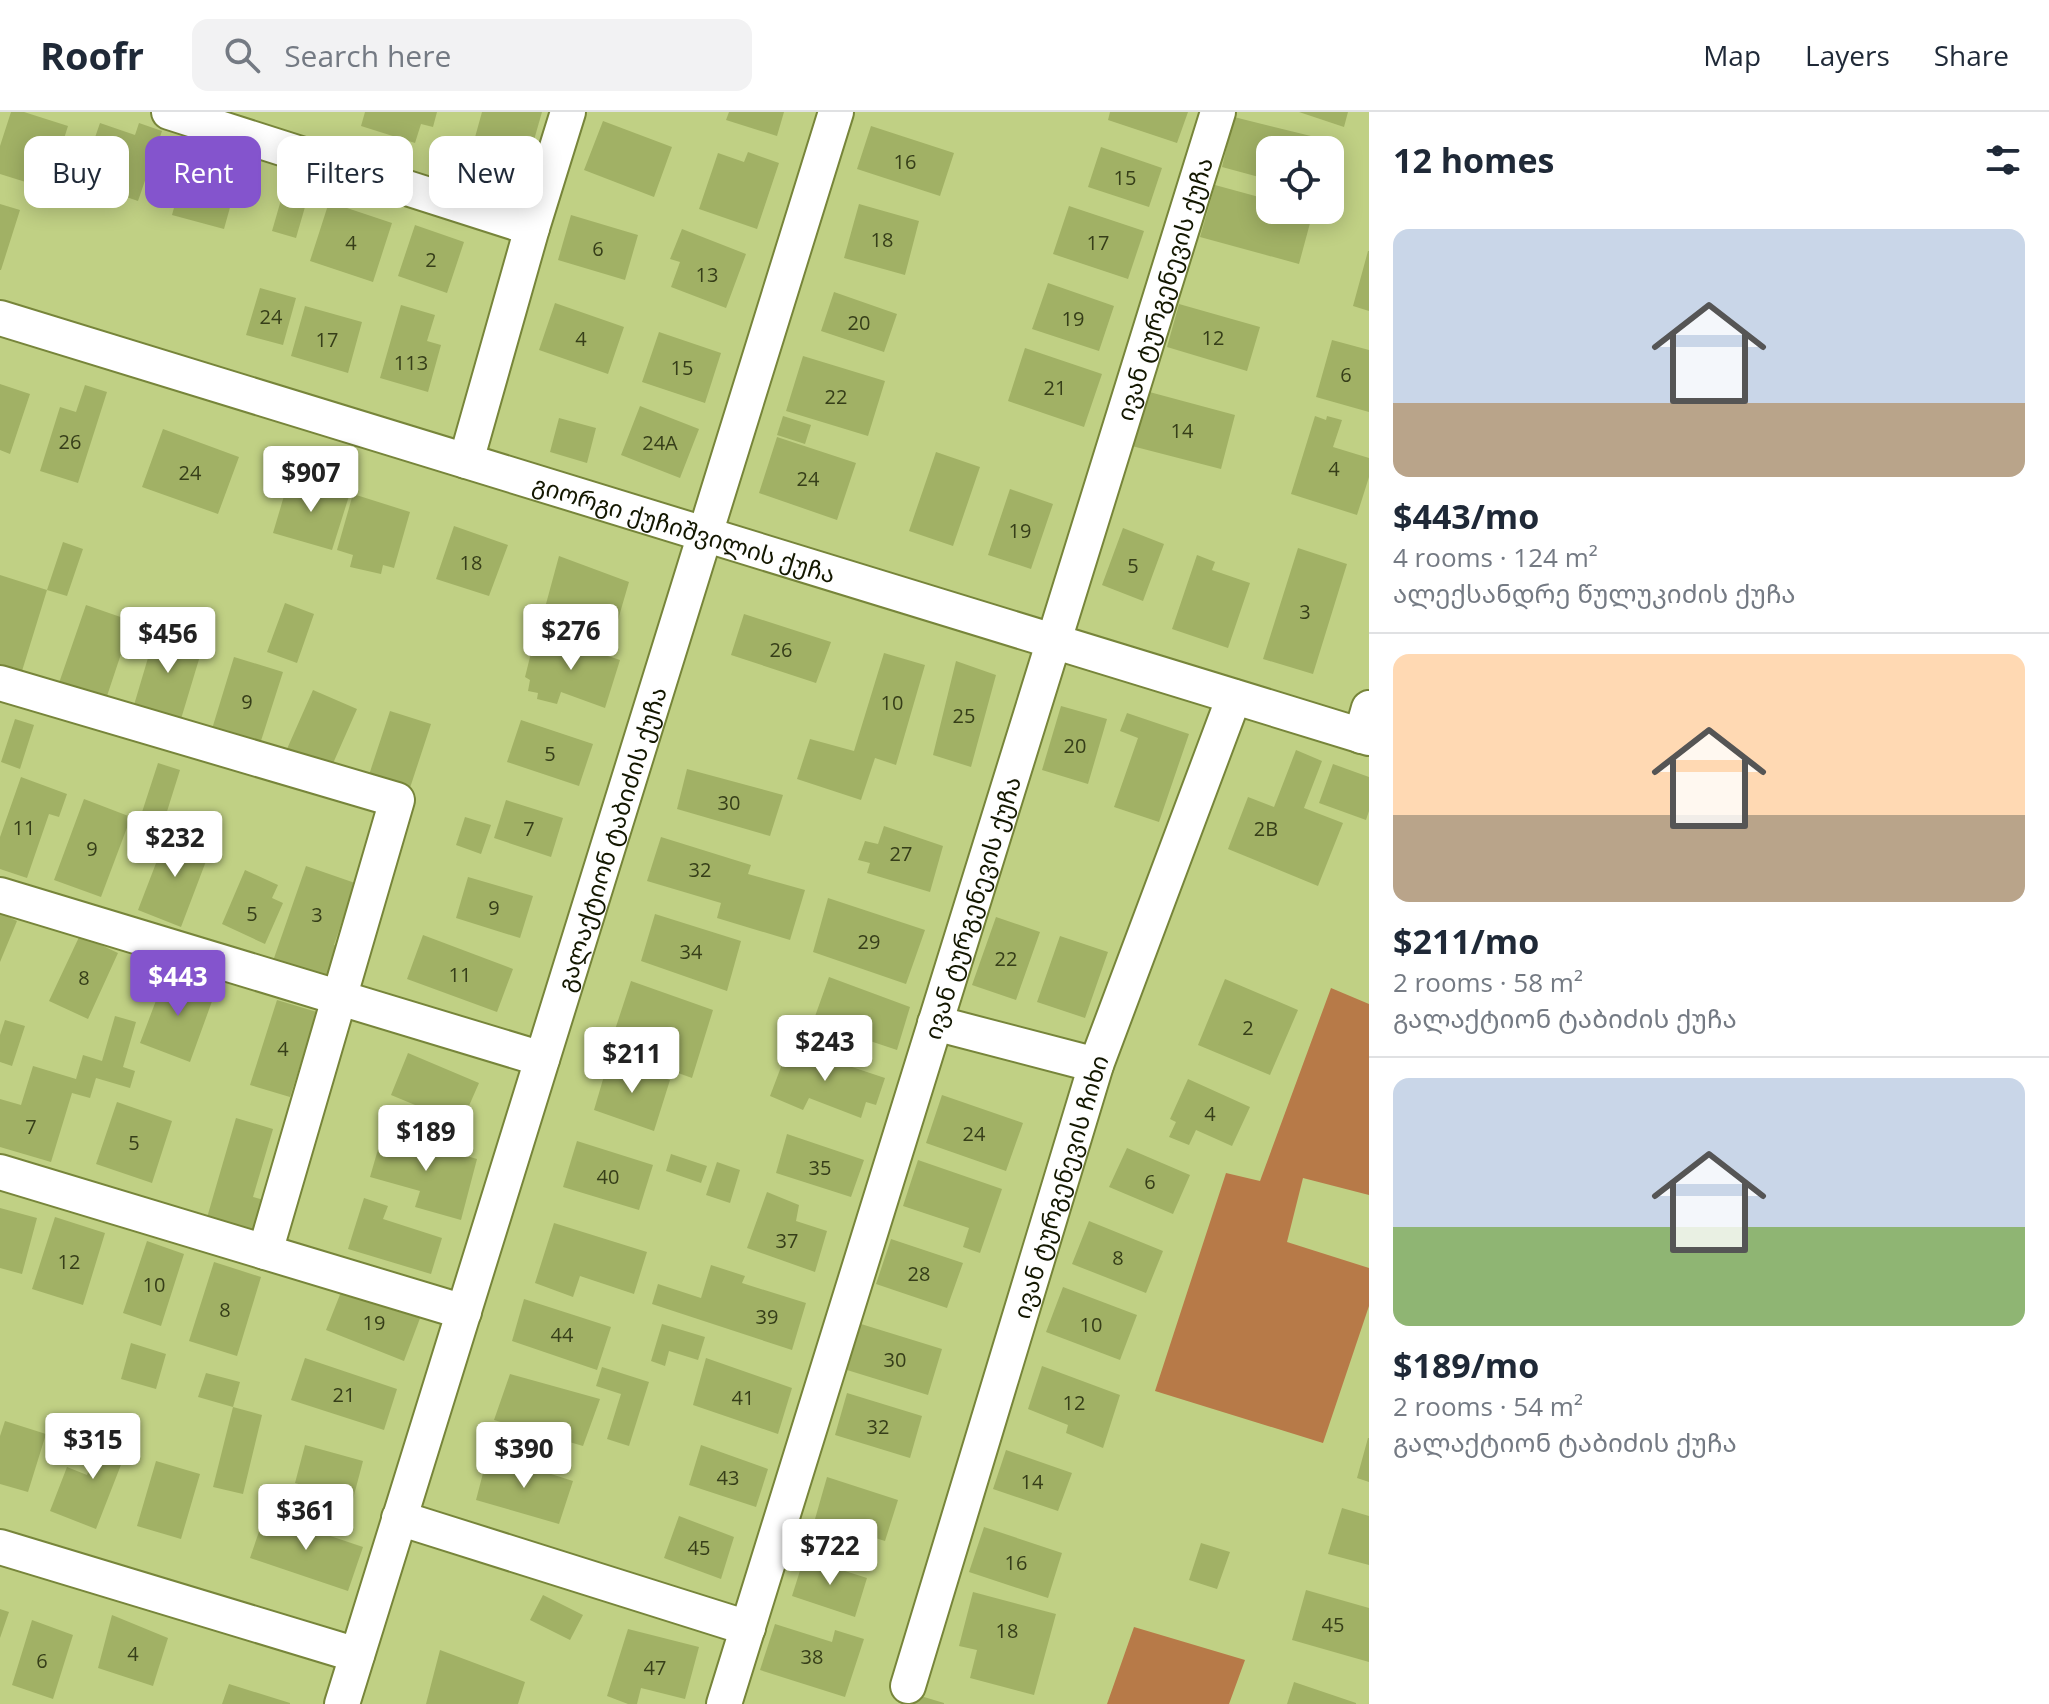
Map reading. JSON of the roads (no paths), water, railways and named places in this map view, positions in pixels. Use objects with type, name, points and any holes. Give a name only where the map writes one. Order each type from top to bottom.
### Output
[{"type":"street","points":[[169,112],[532,228]]},
{"type":"street","points":[[466,461],[568,112]]},
{"type":"street","name":"გალაქტიონ ტაბიძის ქუჩა","points":[[342,1704],[836,112]]},
{"type":"street","name":"ივან ტურგენევის ქუჩა","points":[[724,1704],[1218,112]]},
{"type":"street","name":"გიორგი ქუჩიშვილის ქუჩა","points":[[0,318],[1234,697],[1366,727]]},
{"type":"street","points":[[0,683],[397,800],[265,1252]]},
{"type":"street","name":"ივან ტურგენევის ჩიხი","points":[[908,1686],[1096,1065],[1234,697]]},
{"type":"street","points":[[0,895],[542,1059]]},
{"type":"street","points":[[935,1023],[1096,1065]]},
{"type":"street","points":[[0,1172],[464,1312]]},
{"type":"street","points":[[399,1518],[748,1628]]},
{"type":"street","points":[[0,1547],[357,1655]]}]
